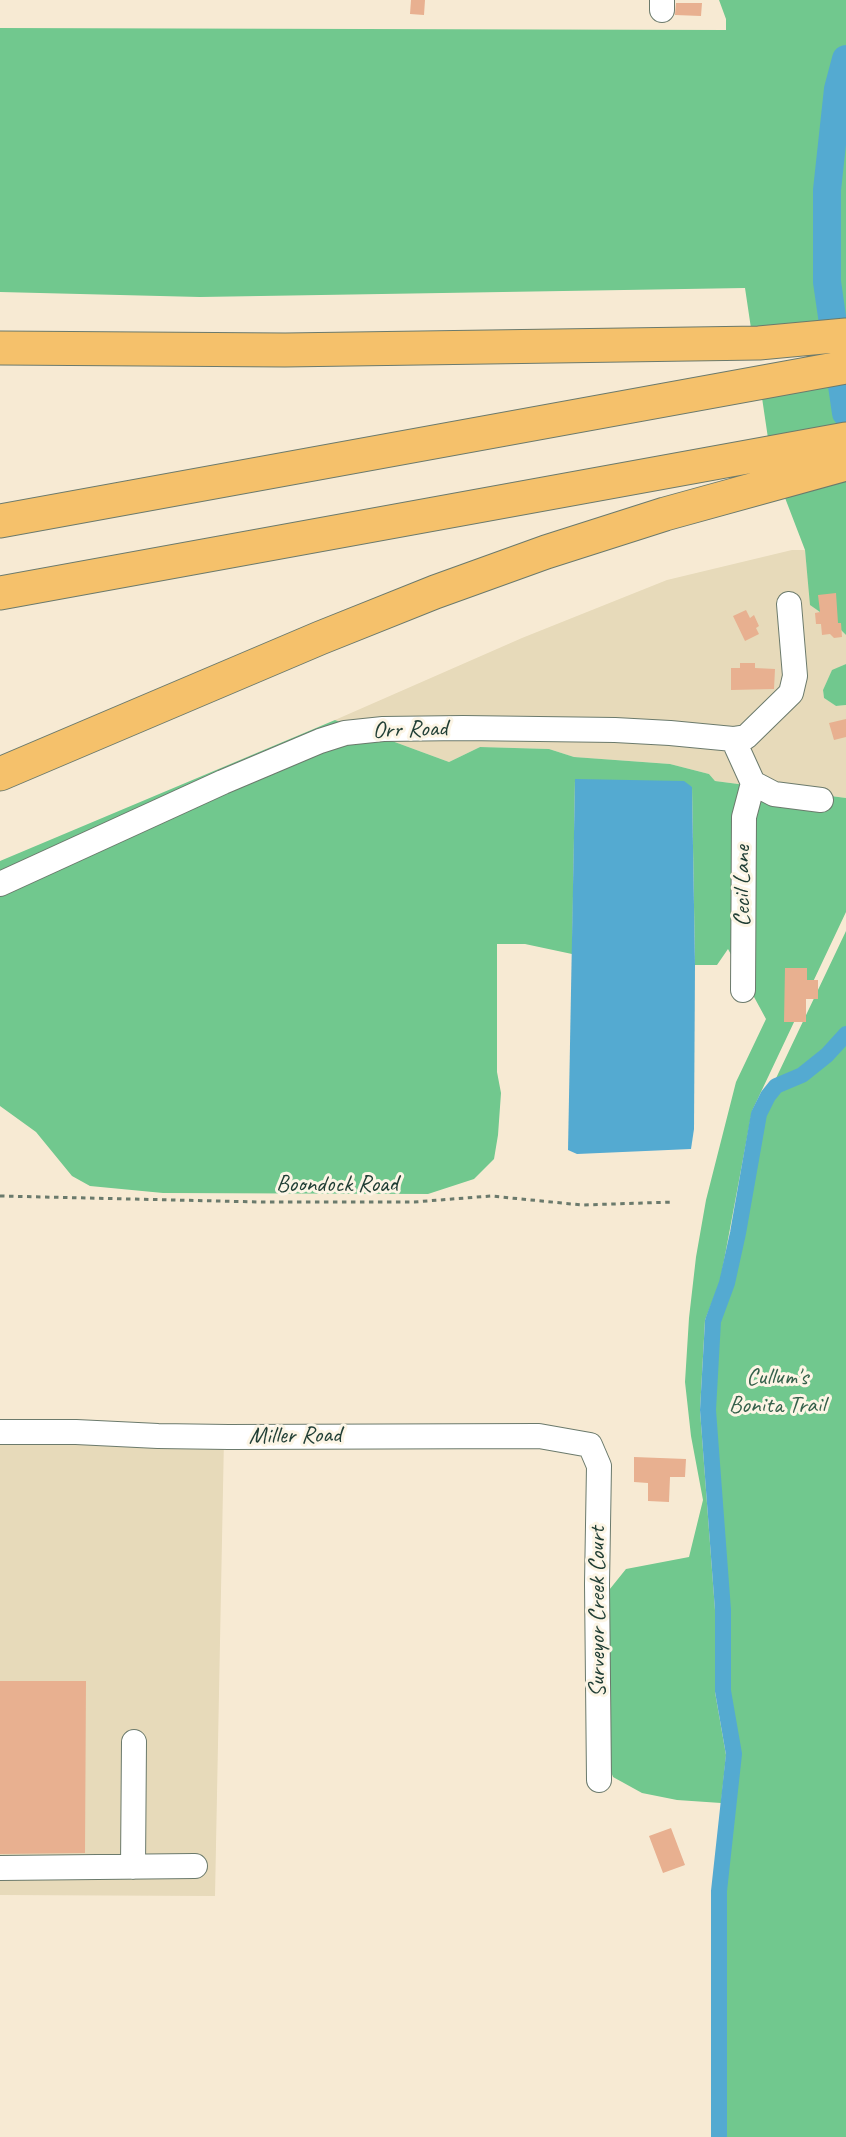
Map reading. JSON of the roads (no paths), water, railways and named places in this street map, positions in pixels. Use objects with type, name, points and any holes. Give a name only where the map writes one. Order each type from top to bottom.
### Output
[{"type":"highway","points":[[0,348],[285,350],[759,344],[846,335]]},
{"type":"highway","points":[[0,521],[846,367]]},
{"type":"highway","points":[[0,774],[320,638],[435,592],[546,552],[665,514],[846,439]]},
{"type":"highway","points":[[0,593],[782,466],[846,464]]},
{"type":"street","points":[[789,604],[795,676],[790,693],[746,737],[733,740],[753,783],[774,795],[821,800]]},
{"type":"street","name":"Orr Road","points":[[0,884],[223,782],[320,741],[345,733],[383,729],[463,728],[615,730],[733,740]]},
{"type":"street","name":"Cecil Lane","points":[[744,990],[742,897],[744,817],[753,783]]},
{"type":"street","name":"Miller Road","points":[[0,1432],[229,1437],[539,1436],[590,1445]]},
{"type":"street","name":"Surveyor Creek Court","points":[[590,1445],[599,1466],[597,1584],[599,1780]]},
{"type":"street","points":[[133,1867],[134,1742]]},
{"type":"street","points":[[0,1868],[195,1866]]},
{"type":"water","points":[[575,779],[684,781],[692,787],[695,965],[694,1129],[691,1149],[577,1154],[568,1150]]},
{"type":"waterway","points":[[846,59],[838,89],[827,190],[827,282],[846,413]]},
{"type":"waterway","points":[[719,2137],[719,1891],[734,1754],[723,1691],[723,1610],[708,1410],[713,1321],[727,1283],[759,1114],[776,1086],[802,1075],[827,1055],[846,1034]]},
{"type":"park label","name":"Cullum's Bonita Trail","points":[[777,1392]]}]
